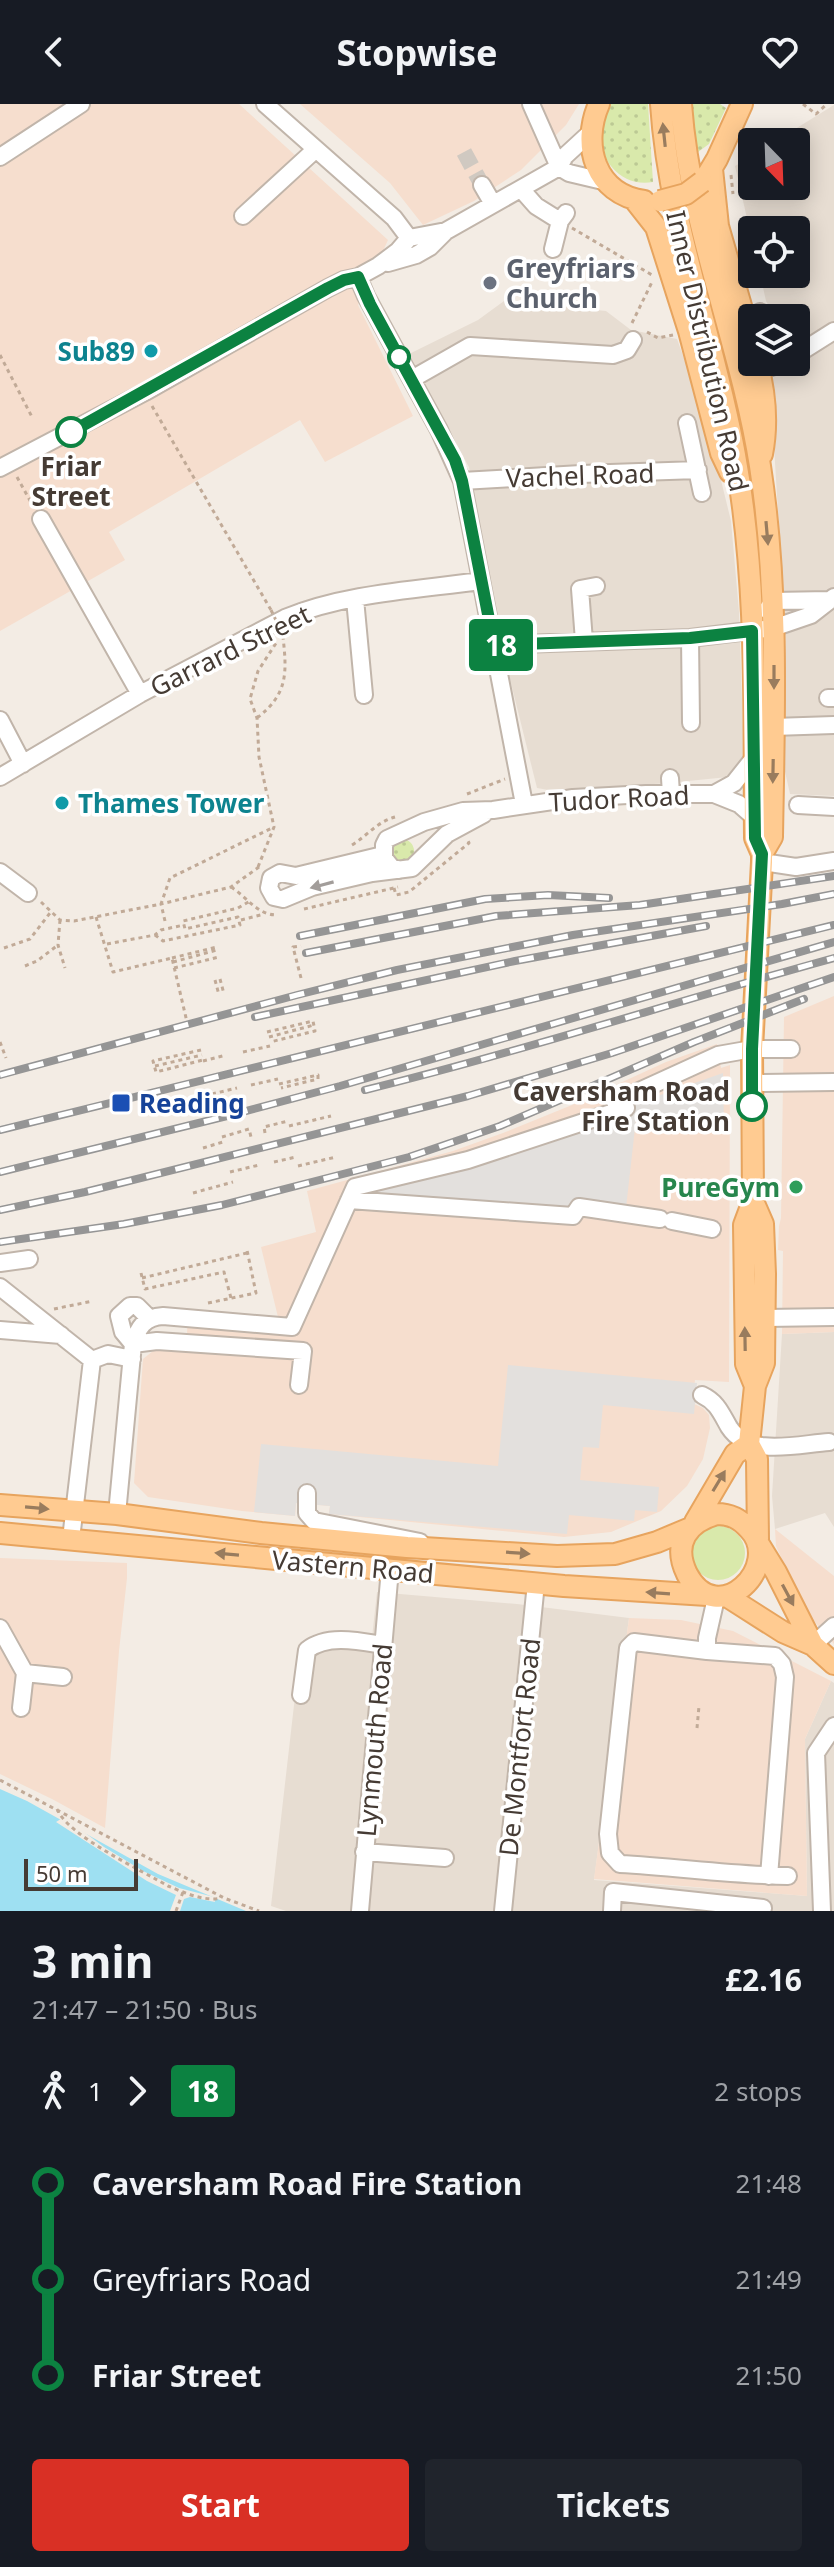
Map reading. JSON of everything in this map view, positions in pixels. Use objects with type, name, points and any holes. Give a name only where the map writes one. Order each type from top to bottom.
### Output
[{"type":"main road","points":[[599,104],[590,133],[594,157],[607,182],[634,199],[656,227],[689,331],[721,453],[742,501]]},
{"type":"main road","name":"Inner Distribution Road","points":[[661,104],[674,203],[723,393],[742,501],[748,549],[752,638],[755,818]]},
{"type":"main road","name":"Inner Distribution Road","points":[[681,104],[699,221],[760,466],[773,601],[772,837],[762,858]]},
{"type":"main road","points":[[634,199],[660,201],[686,194],[707,175],[738,105]]},
{"type":"main road","points":[[707,175],[740,304]]},
{"type":"main road","points":[[760,376],[766,432],[760,466]]},
{"type":"main road","points":[[755,818],[755,838],[762,858],[752,1049],[753,1201],[744,1225],[746,1364],[755,1386]]},
{"type":"main road","points":[[717,1597],[741,1589],[754,1573],[759,1543],[757,1459],[749,1444],[755,1386],[764,1363],[765,1318],[763,1224],[753,1201]]},
{"type":"main road","points":[[749,1444],[735,1454],[683,1540],[683,1560],[693,1582],[783,1632],[813,1645],[834,1664]]},
{"type":"main road","name":"Vastern Road","points":[[0,1505],[117,1514],[261,1533],[407,1547],[557,1556],[615,1554],[657,1542],[692,1526]]},
{"type":"main road","points":[[692,1526],[717,1514],[727,1514],[742,1522],[776,1572],[813,1645]]},
{"type":"main road","name":"Vastern Road","points":[[0,1533],[717,1597]]},
{"type":"street","points":[[0,157],[81,104]]},
{"type":"street","points":[[265,104],[394,218],[409,238]]},
{"type":"street","points":[[531,104],[559,167],[575,175],[607,182]]},
{"type":"street","points":[[378,266],[416,255],[430,247],[446,231],[559,167],[565,156],[590,133]]},
{"type":"street","points":[[243,216],[316,149]]},
{"type":"street","points":[[482,185],[493,204]]},
{"type":"street","points":[[521,189],[536,206],[563,217],[553,249]]},
{"type":"street","points":[[5,466],[145,392],[328,288],[378,266],[409,238],[446,231]]},
{"type":"street","points":[[358,277],[455,460],[462,481],[524,804]]},
{"type":"street","points":[[810,346],[834,331]]},
{"type":"street","points":[[412,379],[470,346],[613,355],[627,350],[639,336]]},
{"type":"street","points":[[687,423],[702,493]]},
{"type":"street","name":"Vachel Road","points":[[462,481],[698,470]]},
{"type":"street","points":[[41,519],[140,694]]},
{"type":"street","name":"Garrard Street","points":[[0,777],[140,694],[270,624],[309,608],[481,581]]},
{"type":"street","points":[[584,641],[580,589],[596,586]]},
{"type":"street","points":[[752,638],[773,601],[832,598]]},
{"type":"street","points":[[494,645],[752,638],[811,615],[832,598]]},
{"type":"street","points":[[355,599],[364,695]]},
{"type":"street","points":[[690,638],[691,723]]},
{"type":"street","points":[[0,720],[23,764]]},
{"type":"street","points":[[773,727],[834,725]]},
{"type":"street","name":"Tudor Road","points":[[714,794],[734,783],[753,759]]},
{"type":"street","name":"Tudor Road","points":[[493,810],[573,798],[646,801],[671,786],[714,794],[739,804],[755,818]]},
{"type":"street","points":[[798,805],[834,807]]},
{"type":"street","points":[[399,870],[387,864],[383,855],[387,839],[392,835],[463,811],[493,810]]},
{"type":"street","points":[[383,855],[296,876],[280,873],[271,878],[269,888],[274,897],[283,899],[312,887],[372,873],[412,868],[447,834],[493,810]]},
{"type":"street","points":[[405,832],[416,839],[421,851],[420,858]]},
{"type":"street","points":[[762,858],[796,867],[834,861]]},
{"type":"street","points":[[0,872],[34,898]]},
{"type":"street","points":[[117,1514],[132,1351],[137,1332],[149,1318],[163,1316],[292,1327],[355,1187],[495,1153],[621,1105],[718,1055],[752,1049],[791,1049]]},
{"type":"street","points":[[752,1083],[834,1082]]},
{"type":"street","points":[[349,1200],[573,1216],[579,1207],[712,1229]]},
{"type":"street","points":[[0,1263],[29,1259]]},
{"type":"street","points":[[0,1287],[92,1360]]},
{"type":"street","points":[[15,1299],[6,1330],[62,1335]]},
{"type":"street","points":[[132,1351],[119,1316],[123,1309],[137,1306],[149,1318]]},
{"type":"street","points":[[765,1318],[834,1317]]},
{"type":"street","points":[[92,1360],[132,1351],[157,1341],[303,1351],[299,1385]]},
{"type":"street","points":[[71,1539],[92,1360]]},
{"type":"street","points":[[702,1395],[712,1399],[732,1431],[749,1444],[767,1447],[829,1442]]},
{"type":"street","points":[[307,1493],[307,1513],[314,1521],[406,1537],[440,1548]]},
{"type":"street","name":"Lynmouth Road","points":[[360,1911],[390,1569]]},
{"type":"street","name":"De Montfort Road","points":[[503,1911],[536,1583]]},
{"type":"street","points":[[707,1651],[717,1597]]},
{"type":"street","points":[[813,1645],[834,1626]]},
{"type":"street","points":[[0,1628],[25,1673],[21,1708]]},
{"type":"street","points":[[301,1695],[307,1650],[315,1644],[360,1641],[383,1645]]},
{"type":"street","points":[[769,1876],[785,1677],[782,1664],[775,1656],[634,1642],[628,1648],[611,1792],[610,1853],[620,1864],[769,1876],[788,1876]]},
{"type":"street","points":[[25,1673],[63,1677]]},
{"type":"street","points":[[822,1911],[816,1753],[834,1726]]},
{"type":"street","points":[[364,1852],[445,1858]]},
{"type":"street","points":[[612,1911],[613,1892],[763,1908],[762,1911]]},
{"type":"path","points":[[803,104],[816,114],[827,104]]},
{"type":"path","points":[[563,217],[655,276],[630,329],[639,336],[658,338],[689,331]]},
{"type":"path","points":[[0,355],[32,417]]},
{"type":"path","points":[[145,392],[282,633],[285,673],[282,692],[257,718]]},
{"type":"path","points":[[5,466],[41,519]]},
{"type":"path","points":[[258,867],[274,827],[259,757],[257,718],[250,699],[258,671],[282,633]]},
{"type":"path","points":[[165,921],[161,904],[170,878],[274,827]]},
{"type":"path","points":[[394,888],[396,895],[409,892],[469,843],[467,840]]},
{"type":"path","points":[[34,898],[60,920],[74,921],[231,887],[248,873]]},
{"type":"path","points":[[231,887],[242,894]]},
{"type":"path","points":[[250,901],[238,908],[183,921],[185,929],[264,914]]},
{"type":"path","points":[[4,948],[30,939],[50,913]]},
{"type":"path","points":[[96,917],[113,972],[217,948]]},
{"type":"path","points":[[60,920],[58,945],[65,968]]},
{"type":"path","points":[[155,935],[163,941],[240,925],[239,920]]},
{"type":"path","points":[[105,944],[155,935],[161,930],[184,925]]},
{"type":"path","points":[[25,966],[58,945]]},
{"type":"path","points":[[301,946],[293,947],[301,978]]},
{"type":"path","points":[[174,968],[219,957]]},
{"type":"path","points":[[172,960],[187,1022]]},
{"type":"path","points":[[217,980],[221,995]]},
{"type":"path","points":[[243,1052],[315,1031],[313,1021],[267,1032]]},
{"type":"path","points":[[0,1042],[6,1058]]},
{"type":"path","points":[[202,1056],[156,1072],[153,1061],[202,1056],[226,1055]]},
{"type":"path","points":[[251,1085],[279,1084],[318,1079],[318,1075],[279,1084]]},
{"type":"path","points":[[212,1094],[237,1088]]},
{"type":"path","points":[[214,1102],[192,1110],[191,1108],[191,1106],[214,1102]]},
{"type":"path","points":[[265,1133],[264,1127],[331,1116]]},
{"type":"path","points":[[222,1137],[249,1129],[251,1137]]},
{"type":"path","points":[[203,1148],[223,1142]]},
{"type":"path","points":[[274,1162],[296,1157]]},
{"type":"path","points":[[298,1166],[336,1157]]},
{"type":"path","points":[[230,1172],[259,1165]]},
{"type":"path","points":[[193,1193],[233,1182]]},
{"type":"path","points":[[207,1303],[256,1293],[247,1252],[142,1276],[145,1289],[224,1272],[231,1298]]},
{"type":"path","points":[[50,1310],[93,1301]]},
{"type":"path","points":[[697,1728],[699,1706]]},
{"type":"path","points":[[0,1780],[224,1898],[259,1911]]},
{"type":"path","points":[[57,1809],[61,1819],[77,1832],[183,1892],[214,1900],[224,1898]]},
{"type":"path","points":[[176,1911],[183,1892]]},
{"type":"shaded area","points":[[0,104],[239,104],[388,240],[358,305],[413,416],[325,462],[300,420],[109,532],[125,560],[0,631]]},
{"type":"shaded area","points":[[300,104],[579,104],[566,125],[521,170],[474,201],[423,225],[390,183]]},
{"type":"shaded area","points":[[834,105],[834,796],[790,794],[782,758],[786,642],[770,381],[776,376],[810,376],[810,304],[768,304],[763,288],[810,288],[810,216],[746,216],[743,200],[810,200],[810,128],[797,128]]},
{"type":"shaded area","points":[[504,301],[606,311],[631,330],[677,339],[706,419],[731,521],[739,612],[744,759],[728,777],[554,791],[537,788],[504,655],[469,467],[405,356],[478,320]]},
{"type":"shaded area","points":[[834,996],[834,1332],[782,1334],[783,1251],[778,1250],[784,1017]]},
{"type":"shaded area","points":[[717,1044],[721,1068],[730,1065],[729,1382],[695,1380],[692,1403],[709,1415],[710,1428],[703,1459],[687,1486],[661,1511],[611,1532],[564,1537],[329,1514],[330,1506],[296,1503],[295,1516],[242,1511],[148,1497],[134,1483],[143,1359],[153,1351],[157,1333],[187,1334],[188,1311],[278,1317],[261,1247],[316,1232],[307,1191],[453,1151],[572,1105],[666,1062]]},
{"type":"shaded area","points":[[723,1073],[724,1128],[636,1119],[626,1208],[597,1203],[596,1219],[340,1196],[441,1172]]},
{"type":"shaded area","points":[[834,1332],[834,1527],[825,1513],[775,1529],[772,1496],[782,1334]]},
{"type":"shaded area","points":[[508,1365],[697,1383],[694,1414],[603,1405],[599,1448],[583,1447],[580,1480],[659,1487],[657,1512],[635,1510],[634,1521],[569,1515],[567,1534],[329,1514],[330,1506],[296,1503],[295,1516],[254,1512],[261,1444],[498,1466]]},
{"type":"shaded area","points":[[775,1529],[834,1576],[834,1644],[805,1611],[776,1546]]},
{"type":"shaded area","points":[[0,1558],[127,1563],[105,1828],[0,1774]]},
{"type":"shaded area","points":[[377,1592],[517,1604],[629,1618],[594,1880],[807,1896],[805,1739],[831,1681],[834,1683],[834,1911],[286,1911],[271,1906],[301,1644],[371,1647]]},
{"type":"shaded area","points":[[629,1618],[681,1620],[733,1631],[831,1681],[805,1739],[807,1896],[594,1879]]},
{"type":"green space","points":[[611,104],[648,104],[653,182],[641,183],[621,176],[607,160],[600,139],[600,127]]},
{"type":"green space","points":[[692,104],[720,104],[726,108],[709,144],[694,155]]},
{"type":"green space","points":[[402,839],[413,846],[414,851],[407,862],[402,863],[391,856],[390,851],[397,840]]},
{"type":"green space","points":[[718,1526],[737,1534],[745,1553],[737,1572],[718,1580],[699,1572],[691,1553],[699,1534]]},
{"type":"water","points":[[0,1789],[158,1874],[246,1911],[0,1911]]},
{"type":"pier","points":[[64,1817],[143,1871],[179,1888],[214,1897],[215,1902],[190,1897],[184,1899],[180,1911],[170,1911],[176,1895],[147,1881],[56,1822]]},
{"type":"tunnel","points":[[464,152],[482,185]]},
{"type":"railway","points":[[306,953],[496,916],[640,905],[834,876]]},
{"type":"railway","points":[[0,1075],[397,970],[573,935],[834,894]]},
{"type":"railway","points":[[300,936],[485,899],[548,895],[609,898]]},
{"type":"railway","points":[[0,1130],[834,925]]},
{"type":"railway","points":[[255,1017],[515,961],[706,926]]},
{"type":"railway","points":[[0,1172],[340,1086],[834,942]]},
{"type":"railway","points":[[365,1090],[834,958]]},
{"type":"railway","points":[[0,1210],[85,1192],[468,1096],[612,1053],[834,977]]},
{"type":"railway","points":[[0,1242],[124,1224],[222,1205],[409,1157],[500,1126],[694,1042],[804,999]]},
{"type":"bus line","name":"18","points":[[71,432],[328,288],[358,277],[455,460],[462,481],[494,645],[690,638],[752,631],[755,838],[762,854],[752,1106]]},
{"type":"place","name":"Greyfriars Church","points":[[490,283]]},
{"type":"place","name":"Sub89","points":[[151,351]]},
{"type":"place","name":"Friar Street","points":[[71,432]]},
{"type":"place","name":"Thames Tower","points":[[62,803]]},
{"type":"place","name":"Reading","points":[[121,1103]]},
{"type":"place","name":"Caversham Road Fire Station","points":[[752,1106]]},
{"type":"place","name":"PureGym","points":[[796,1187]]}]
